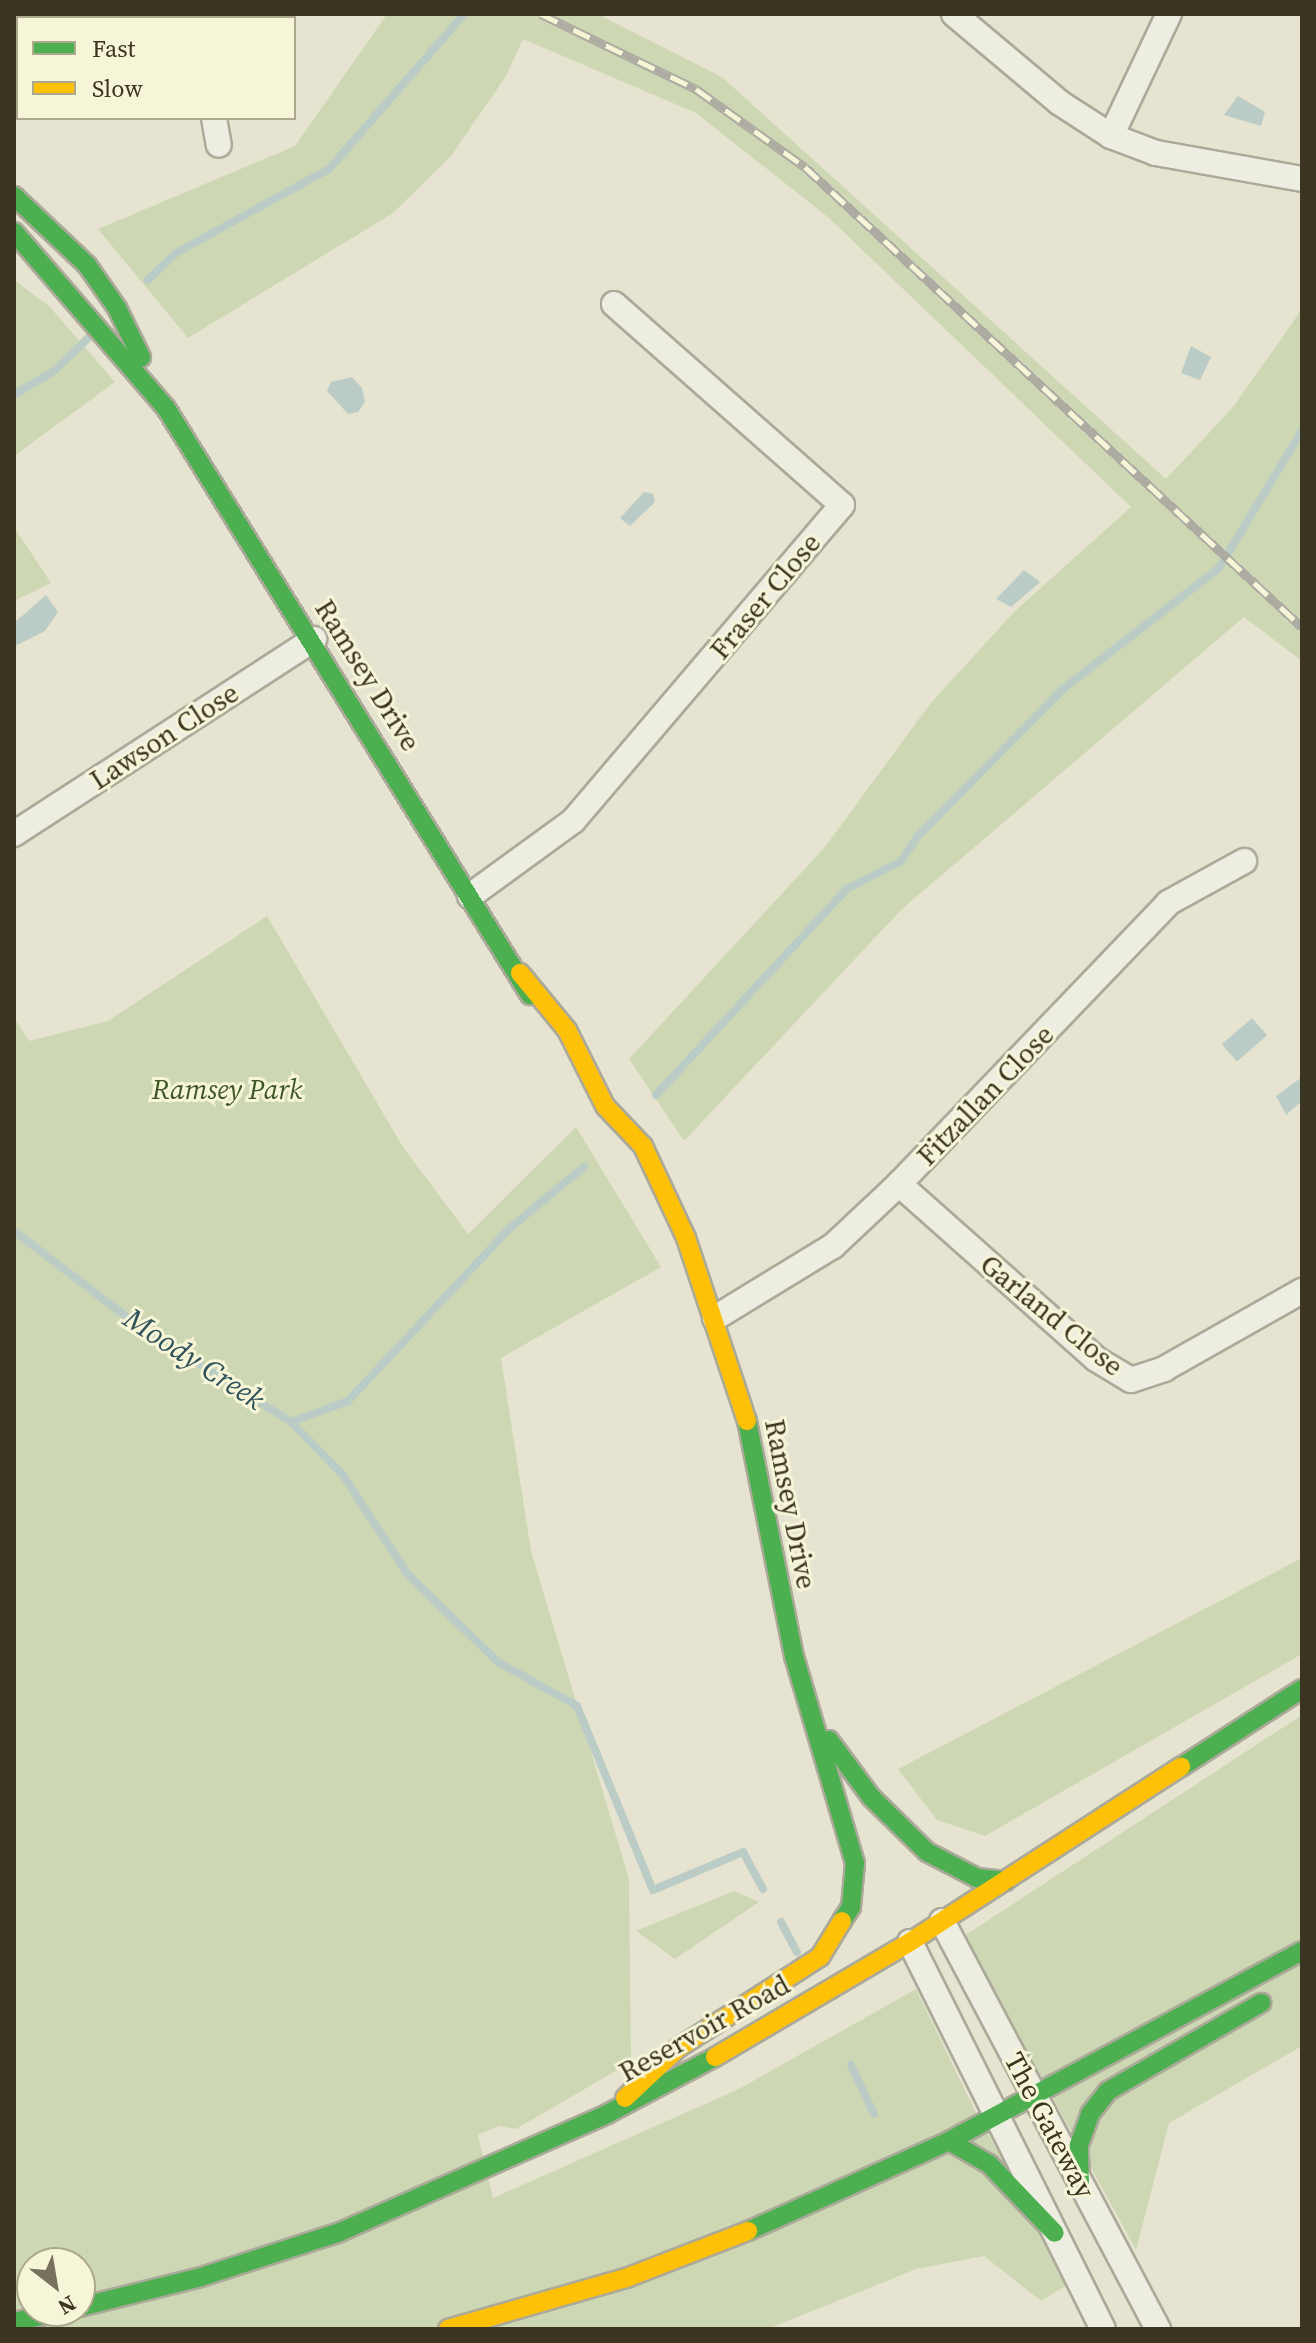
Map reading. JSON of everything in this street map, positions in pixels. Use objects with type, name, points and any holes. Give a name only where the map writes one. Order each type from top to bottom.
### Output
[{"type":"main road","name":"Ramsey Drive","points":[[14,196],[87,265],[117,308],[166,408],[314,639],[520,973],[604,1135],[642,1175],[671,1244],[715,1318]]},
{"type":"main road","name":"Ramsey Drive","points":[[14,232],[61,281],[166,408]]},
{"type":"main road","name":"Ramsey Drive","points":[[520,973],[567,1030],[601,1099],[633,1132],[658,1171],[715,1318],[747,1421],[782,1606],[855,1863],[851,1907],[820,1957],[678,2048],[607,2114]]},
{"type":"main road","name":"Reservoir Road","points":[[96,2303],[201,2277],[340,2232],[607,2114],[705,2063],[910,1942],[1302,1689]]},
{"type":"main road","name":"Ramsey Drive","points":[[808,1701],[842,1761],[927,1852],[977,1878],[1006,1881]]},
{"type":"main road","points":[[448,2329],[532,2307],[691,2254],[949,2141],[1302,1951]]},
{"type":"main road","points":[[1080,2183],[1079,2145],[1090,2114],[1108,2091],[1276,1995]]},
{"type":"main road","points":[[949,2141],[989,2164],[1055,2233]]},
{"type":"street","points":[[954,14],[1060,103],[1111,136],[1156,153],[1302,179]]},
{"type":"street","points":[[1111,136],[1169,14]]},
{"type":"street","points":[[214,120],[219,145]]},
{"type":"street","name":"Fraser Close","points":[[470,896],[573,821],[842,505],[614,304]]},
{"type":"street","name":"Lawson Close","points":[[14,834],[314,639]]},
{"type":"street","name":"Fitzallan Close","points":[[715,1318],[801,1270],[899,1184],[1168,903],[1244,861]]},
{"type":"street","name":"Garland Close","points":[[899,1184],[1096,1359],[1131,1380],[1164,1369],[1302,1291]]},
{"type":"street","name":"The Gateway","points":[[942,1921],[1158,2329]]},
{"type":"street","name":"The Gateway","points":[[910,1942],[1103,2329]]},
{"type":"green space","points":[[387,14],[597,14],[722,77],[1166,479],[1234,406],[1302,309],[1302,661],[1244,617],[902,909],[684,1141],[629,1059],[825,847],[930,704],[1014,612],[1131,507],[829,218],[696,113],[523,39],[506,76],[451,156],[393,213],[188,338],[98,229],[295,146]]},
{"type":"green space","points":[[14,280],[49,306],[115,382],[14,456]]},
{"type":"green space","points":[[14,527],[51,583],[14,601]]},
{"type":"green space","name":"Ramsey Park","points":[[267,916],[403,1147],[468,1234],[576,1127],[661,1267],[501,1358],[531,1551],[629,1879],[631,2062],[516,2129],[499,2126],[478,2135],[493,2198],[737,2090],[916,1989],[975,2111],[1072,2282],[1041,2301],[984,2256],[916,2269],[768,2329],[14,2329],[14,1018],[29,1041],[108,1021]]},
{"type":"green space","points":[[1302,1558],[1302,1654],[985,1836],[937,1820],[898,1769]]},
{"type":"green space","points":[[1302,1715],[1302,2046],[1169,2123],[1136,2250],[964,1936]]},
{"type":"green space","points":[[734,1891],[759,1902],[675,1959],[636,1931]]},
{"type":"shaded area","points":[[1238,96],[1265,112],[1261,126],[1224,115]]},
{"type":"shaded area","points":[[1191,346],[1211,357],[1200,380],[1181,373]]},
{"type":"shaded area","points":[[352,377],[362,388],[365,402],[358,412],[348,414],[327,391],[331,382]]},
{"type":"shaded area","points":[[644,492],[653,494],[655,502],[630,526],[620,518]]},
{"type":"shaded area","points":[[1024,570],[1040,582],[1011,607],[996,599]]},
{"type":"shaded area","points":[[46,595],[58,612],[45,631],[15,646],[14,623]]},
{"type":"shaded area","points":[[1252,1018],[1267,1035],[1237,1062],[1222,1044]]},
{"type":"shaded area","points":[[1302,1077],[1302,1101],[1286,1115],[1276,1096]]},
{"type":"waterway","points":[[148,280],[176,253],[329,169],[464,14]]},
{"type":"waterway","points":[[14,395],[54,371],[88,338]]},
{"type":"waterway","points":[[656,1095],[847,889],[901,861],[918,836],[1063,689],[1219,568],[1302,431]]},
{"type":"waterway","name":"Moody Creek","points":[[14,1231],[136,1324],[291,1422],[348,1401],[510,1228],[584,1167]]},
{"type":"waterway","points":[[291,1422],[343,1475],[408,1575],[498,1662],[577,1706],[653,1890],[743,1852],[763,1889]]},
{"type":"waterway","points":[[781,1922],[797,1952]]},
{"type":"waterway","points":[[851,2065],[874,2114]]},
{"type":"railway","points":[[541,14],[696,89],[805,167],[1302,627]]},
{"type":"traffic: fast","points":[[14,196],[87,265],[117,308],[141,357]]},
{"type":"traffic: fast","points":[[14,232],[166,408],[530,995]]},
{"type":"traffic: fast","points":[[747,1421],[794,1656],[855,1863],[851,1907],[842,1921]]},
{"type":"traffic: fast","points":[[1181,1767],[1302,1689]]},
{"type":"traffic: fast","points":[[829,1740],[871,1797],[927,1852],[977,1878],[1006,1881]]},
{"type":"traffic: fast","points":[[748,2231],[949,2141],[1302,1951]]},
{"type":"traffic: fast","points":[[1080,2183],[1079,2145],[1090,2114],[1108,2091],[1261,2003]]},
{"type":"traffic: fast","points":[[96,2303],[201,2277],[340,2232],[607,2114],[715,2057]]},
{"type":"traffic: fast","points":[[949,2141],[989,2164],[1055,2233]]},
{"type":"traffic: slow","points":[[520,973],[567,1030],[605,1106],[643,1146],[686,1238],[747,1421]]},
{"type":"traffic: slow","points":[[715,2057],[910,1942],[1181,1767]]},
{"type":"traffic: slow","points":[[625,2098],[678,2048],[820,1957],[842,1921]]},
{"type":"traffic: slow","points":[[448,2329],[626,2278],[748,2231]]}]
